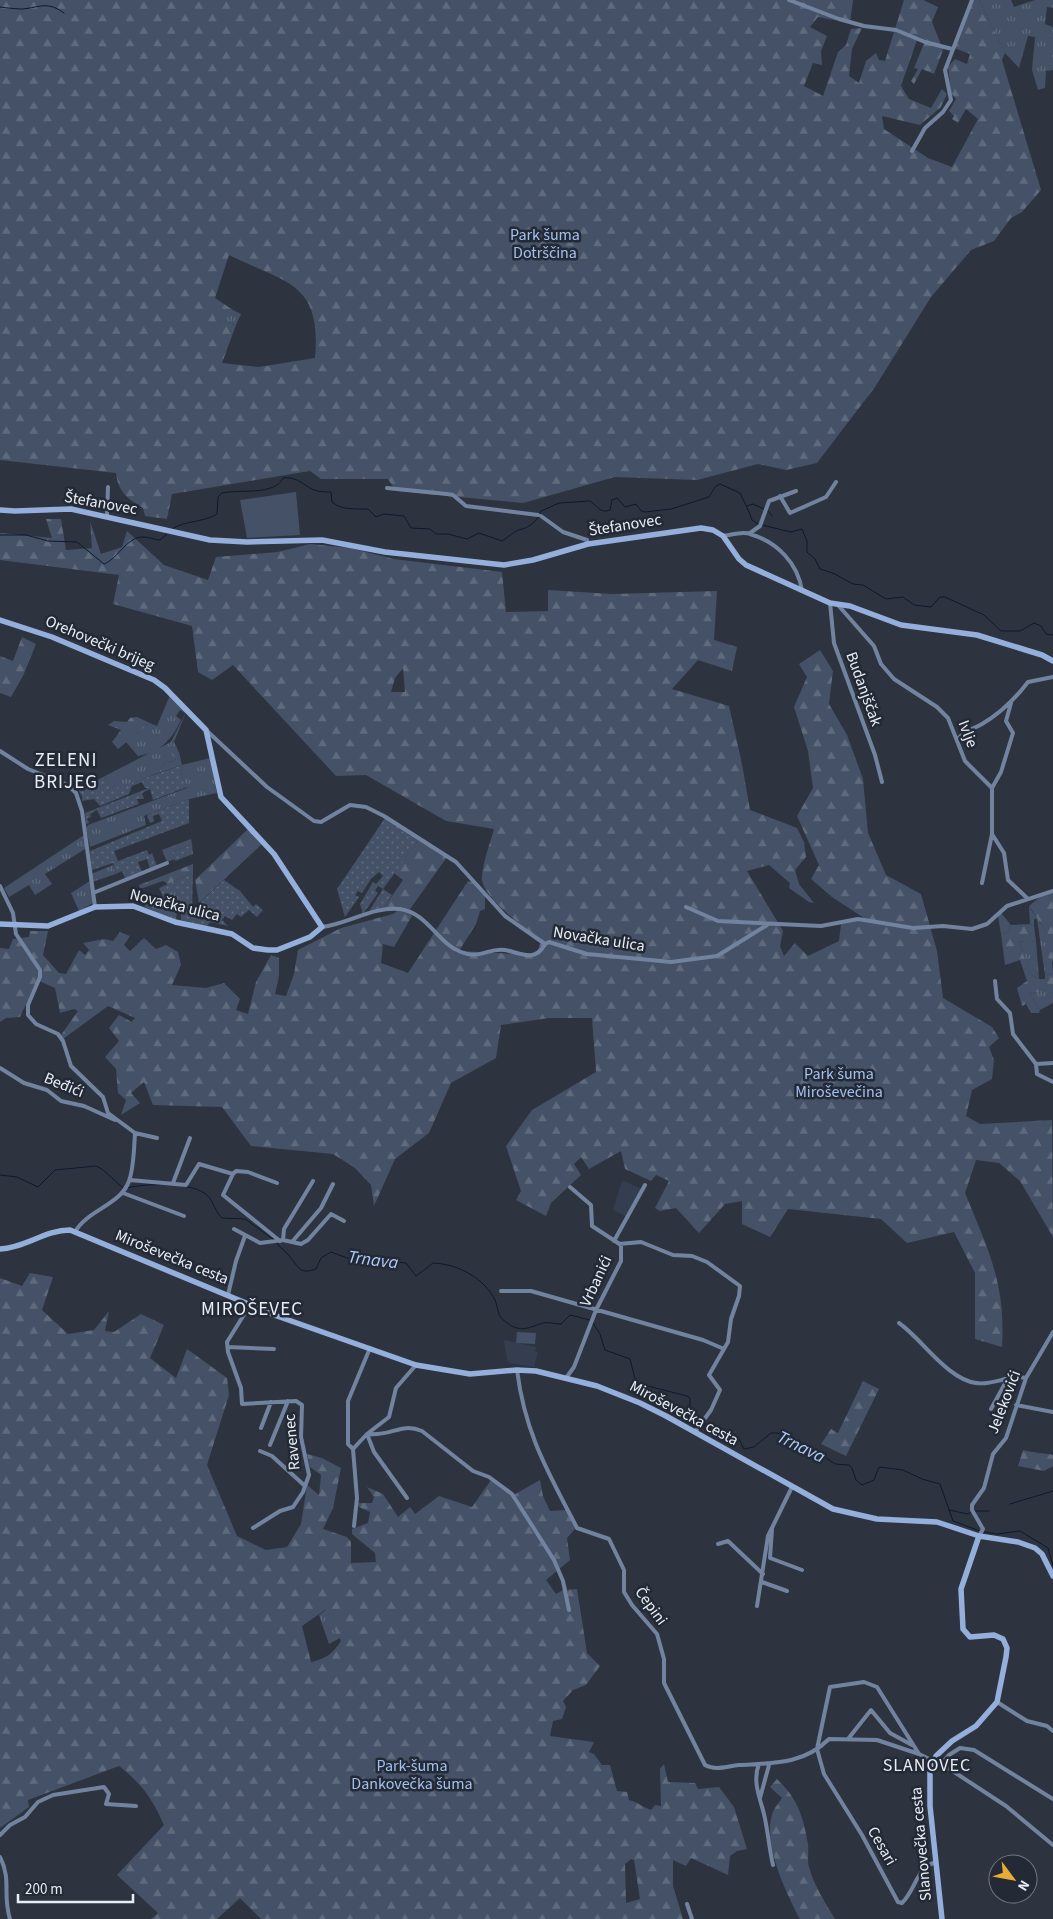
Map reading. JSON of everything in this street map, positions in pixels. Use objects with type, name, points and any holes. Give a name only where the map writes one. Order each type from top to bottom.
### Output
[{"type":"street","points":[[789,0],[839,19],[864,26],[896,30],[925,42],[952,49]]},
{"type":"street","points":[[912,151],[925,128],[943,112],[950,100],[945,70],[972,0]]},
{"type":"street","points":[[780,496],[790,513],[826,497],[836,482]]},
{"type":"street","points":[[107,516],[108,487]]},
{"type":"street","points":[[387,488],[453,495],[466,506],[539,515],[563,532],[587,540],[588,544]]},
{"type":"street","points":[[796,491],[768,501],[760,525],[750,533],[723,536],[742,562],[830,603],[901,624],[977,635],[1042,655],[1053,661]]},
{"type":"street","name":"Štefanovec","points":[[0,510],[71,509],[170,532],[228,542],[322,540],[385,552],[504,565],[533,560],[588,544],[694,529],[708,529],[723,536]]},
{"type":"street","points":[[750,533],[786,555],[796,570],[802,591]]},
{"type":"street","name":"Budanjščak","points":[[830,603],[834,642],[875,755],[882,782]]},
{"type":"street","name":"Ivlje","points":[[837,604],[874,646],[881,664],[894,679],[937,707],[948,718],[965,761],[992,788]]},
{"type":"street","name":"Orehovečki brijeg","points":[[0,620],[52,637],[154,680],[165,688],[206,730]]},
{"type":"street","points":[[956,741],[964,730],[983,723],[1011,703],[1028,682],[1053,677]]},
{"type":"street","points":[[982,883],[992,834],[992,788],[1001,772],[1014,733],[1006,721],[1011,703]]},
{"type":"street","points":[[206,730],[221,797],[274,854],[322,927]]},
{"type":"street","points":[[206,730],[267,787],[317,822],[322,822],[347,806],[357,805],[378,812],[424,840],[456,862],[504,916],[545,944]]},
{"type":"street","points":[[0,751],[28,769],[68,785],[76,793],[85,828],[95,907]]},
{"type":"street","points":[[992,834],[1004,853],[1008,880],[1027,898]]},
{"type":"street","points":[[93,893],[167,863]]},
{"type":"street","points":[[0,886],[13,913],[13,924],[21,944],[40,970],[40,978],[28,1005],[28,1016],[36,1024],[58,1034],[63,1041],[71,1066],[103,1097],[108,1113],[135,1133],[157,1138]]},
{"type":"street","points":[[686,907],[718,921],[820,926],[848,920],[869,920],[913,928],[943,926],[972,928],[987,924],[1007,906],[1053,891]]},
{"type":"street","name":"Novačka ulica","points":[[0,924],[48,926],[95,907],[139,907],[175,922],[232,934],[253,948],[277,950],[310,937],[322,927],[382,910],[398,909],[425,920],[446,943],[466,954],[477,956],[504,950],[529,956],[539,952],[545,944],[555,943],[587,954],[670,962],[717,956],[767,924]]},
{"type":"street","points":[[995,981],[997,999],[1010,1014],[1013,1034],[1036,1064],[1036,1074],[1053,1082]]},
{"type":"street","points":[[1036,1064],[1053,1063]]},
{"type":"street","name":"Beđići","points":[[0,1068],[24,1083],[47,1090],[61,1101],[84,1106],[120,1122]]},
{"type":"street","points":[[75,1232],[84,1221],[124,1190],[130,1180],[135,1133]]},
{"type":"street","points":[[172,1183],[190,1138]]},
{"type":"street","points":[[130,1180],[186,1185],[199,1164],[233,1174]]},
{"type":"street","points":[[277,1183],[248,1172],[236,1171],[224,1195],[225,1198],[241,1208],[252,1220],[279,1242]]},
{"type":"street","points":[[279,1242],[284,1229],[313,1181]]},
{"type":"street","points":[[292,1242],[321,1208],[333,1184]]},
{"type":"street","points":[[614,1241],[644,1185]]},
{"type":"street","name":"Vrbanići","points":[[566,1378],[574,1367],[596,1310],[621,1261],[623,1250],[619,1244],[592,1226],[591,1205],[570,1187]]},
{"type":"street","points":[[124,1190],[184,1216]]},
{"type":"street","points":[[321,1208],[344,1220]]},
{"type":"street","points":[[234,1229],[260,1243],[292,1242],[301,1244],[308,1240],[331,1214]]},
{"type":"street","name":"Miroševečka cesta","points":[[0,1249],[26,1243],[55,1231],[70,1230],[250,1304],[416,1365],[470,1374],[517,1370],[536,1371],[597,1386],[640,1402],[792,1487],[842,1512],[877,1519],[938,1522],[1018,1542],[1035,1548],[1042,1554],[1053,1576]]},
{"type":"street","points":[[228,1295],[245,1236]]},
{"type":"street","points":[[619,1244],[622,1242],[641,1242],[673,1255],[692,1256],[707,1262],[740,1286],[739,1296],[731,1319],[728,1342],[709,1374],[720,1390],[695,1432]]},
{"type":"street","points":[[501,1291],[531,1292],[703,1340],[724,1349]]},
{"type":"street","points":[[250,1304],[227,1342],[228,1347],[274,1349]]},
{"type":"street","points":[[899,1324],[943,1364],[966,1381],[987,1383],[1008,1378],[1026,1378]]},
{"type":"street","name":"Jelekovići","points":[[981,1533],[980,1520],[973,1511],[973,1504],[984,1488],[993,1454],[1006,1438],[1026,1378],[1053,1332]]},
{"type":"street","name":"Ravenec","points":[[228,1347],[241,1388],[242,1404],[296,1401],[302,1405],[301,1437],[309,1474],[305,1486],[293,1507],[280,1511],[253,1528]]},
{"type":"street","points":[[354,1526],[357,1498],[353,1449],[348,1444],[348,1401],[370,1348]]},
{"type":"street","points":[[353,1449],[367,1434],[389,1417],[396,1388],[416,1365]]},
{"type":"street","name":"Čepini","points":[[517,1370],[526,1421],[556,1491],[577,1528],[608,1539],[624,1570],[624,1592],[659,1639],[664,1659],[664,1683],[705,1765],[720,1768],[759,1764]]},
{"type":"street","points":[[991,1409],[1008,1378]]},
{"type":"street","points":[[270,1445],[288,1401]]},
{"type":"street","points":[[260,1428],[270,1402]]},
{"type":"street","points":[[1016,1406],[1048,1413],[1053,1412]]},
{"type":"street","points":[[367,1434],[390,1434],[402,1428],[413,1428],[429,1436],[473,1471],[506,1488],[550,1552],[563,1580],[569,1610]]},
{"type":"street","points":[[367,1434],[374,1452],[399,1484],[407,1498]]},
{"type":"street","points":[[260,1450],[272,1456],[305,1486]]},
{"type":"street","points":[[757,1606],[768,1536],[792,1487]]},
{"type":"street","points":[[772,1529],[770,1558],[802,1570]]},
{"type":"street","points":[[933,1763],[952,1741],[976,1726],[997,1702],[1006,1657],[1006,1643],[994,1635],[970,1637],[962,1629],[961,1589],[981,1533]]},
{"type":"street","points":[[718,1544],[724,1540],[728,1541],[763,1574]]},
{"type":"street","points":[[762,1582],[787,1591]]},
{"type":"street","points":[[817,1749],[830,1687],[864,1682],[877,1687],[884,1696],[919,1754]]},
{"type":"street","points":[[997,1702],[1027,1721],[1047,1726],[1053,1731]]},
{"type":"street","points":[[848,1739],[871,1710],[890,1733],[914,1746]]},
{"type":"street","points":[[773,1865],[767,1840],[764,1814],[759,1800],[757,1780],[759,1764],[769,1765],[791,1760],[817,1749],[829,1739],[877,1740],[919,1754],[1006,1806],[1053,1845]]},
{"type":"street","points":[[940,1765],[960,1748],[974,1750],[1053,1799]]},
{"type":"street","name":"Cesari","points":[[817,1749],[824,1774],[862,1835],[898,1902],[902,1903],[907,1898],[921,1871],[936,1862]]},
{"type":"street","name":"Slanovečka cesta","points":[[933,1763],[930,1770],[929,1791],[942,1919]]},
{"type":"street","points":[[759,1800],[769,1765]]},
{"type":"street","points":[[0,1835],[10,1825],[25,1817],[38,1802],[53,1795],[104,1787],[109,1794],[106,1804],[136,1806]]},
{"type":"street","points":[[0,1857],[8,1875],[5,1899],[10,1919]]},
{"type":"street","points":[[687,1904],[692,1919]]},
{"type":"shaded area","points":[[622,1180],[641,1189],[627,1217],[613,1210]]},
{"type":"shaded area","points":[[504,1340],[536,1347],[535,1351],[538,1352],[534,1367],[510,1363],[507,1360]]},
{"type":"green space","name":"Park šuma Dotrščina","points":[[0,0],[853,0],[850,23],[818,17],[810,27],[827,36],[821,51],[822,65],[813,63],[804,86],[823,96],[838,52],[846,45],[851,29],[862,28],[852,49],[849,76],[859,83],[866,61],[876,53],[879,60],[885,61],[904,0],[923,0],[938,7],[932,22],[943,50],[934,74],[922,69],[914,84],[911,81],[918,69],[914,68],[925,41],[918,37],[901,86],[909,99],[931,108],[942,89],[947,94],[941,107],[920,125],[882,116],[884,129],[928,158],[952,167],[978,119],[966,109],[958,123],[952,119],[954,116],[949,111],[956,99],[951,93],[948,67],[955,59],[967,64],[970,54],[954,48],[974,0],[979,0],[1005,53],[1002,60],[1041,190],[1022,212],[1011,218],[994,241],[971,250],[931,297],[875,387],[817,463],[786,470],[758,464],[697,480],[615,477],[523,503],[396,491],[388,479],[321,479],[310,471],[172,494],[167,519],[145,516],[143,508],[128,498],[121,490],[116,473],[0,460]],"holes":[[[229,255],[283,280],[296,288],[306,299],[312,313],[316,333],[315,358],[259,367],[222,363],[236,325],[215,320],[217,307],[230,315],[233,310],[215,298]]]},
{"type":"green space","points":[[979,0],[1011,0],[1014,7],[1035,0],[1053,0],[1053,8],[1047,7],[1045,24],[1053,27],[1053,70],[1046,71],[1045,88],[1038,90],[1032,70],[1035,37],[1028,36],[1019,68],[1005,53]]},
{"type":"green space","points":[[217,306],[230,314],[233,310],[241,314],[236,325],[214,320]]},
{"type":"green space","points":[[296,492],[300,535],[247,538],[240,500]]},
{"type":"green space","name":"Park šuma Miroševečina","points":[[46,519],[61,519],[66,550],[92,548],[90,521],[101,554],[122,547],[127,531],[164,565],[208,580],[216,557],[278,552],[310,544],[350,548],[394,559],[502,572],[506,612],[548,611],[548,590],[612,594],[717,591],[714,640],[737,647],[732,671],[698,660],[672,689],[729,706],[750,810],[797,828],[804,842],[806,857],[795,870],[799,884],[814,903],[809,902],[789,888],[790,883],[769,865],[747,871],[783,931],[780,946],[784,956],[795,943],[808,956],[839,941],[841,924],[864,918],[832,897],[811,879],[819,865],[797,816],[813,788],[808,751],[794,707],[807,677],[799,664],[820,650],[833,671],[829,704],[847,735],[863,779],[868,833],[886,875],[921,894],[937,951],[943,998],[992,1027],[999,1038],[989,1047],[994,1060],[992,1079],[972,1090],[966,1116],[980,1124],[1052,1120],[1053,1237],[1020,1181],[999,1163],[976,1160],[965,1193],[994,1267],[1001,1304],[1003,1325],[1002,1347],[975,1339],[975,1273],[954,1232],[907,1243],[881,1219],[788,1209],[770,1237],[742,1224],[742,1201],[725,1204],[699,1233],[676,1208],[660,1211],[655,1208],[669,1181],[656,1175],[651,1181],[625,1169],[621,1151],[589,1169],[581,1157],[574,1164],[581,1175],[551,1203],[546,1216],[516,1200],[521,1191],[506,1146],[532,1110],[596,1072],[592,1018],[549,1018],[501,1025],[496,1058],[451,1083],[429,1133],[395,1159],[374,1206],[371,1185],[355,1168],[333,1154],[251,1146],[222,1107],[153,1105],[144,1082],[131,1093],[140,1103],[121,1115],[126,1100],[118,1093],[116,1069],[105,1057],[119,1041],[109,1028],[119,1015],[132,1022],[135,1018],[108,1006],[63,1039],[61,1035],[78,1011],[74,1009],[60,1013],[55,988],[37,980],[20,1017],[6,1018],[0,1022],[0,948],[9,949],[13,939],[29,937],[30,931],[48,931],[43,955],[59,973],[66,974],[79,950],[85,955],[89,950],[83,943],[104,939],[113,941],[120,932],[130,936],[124,945],[130,951],[144,938],[156,949],[166,945],[178,952],[181,965],[172,985],[206,988],[224,983],[240,999],[236,1010],[248,1014],[256,982],[271,955],[279,958],[279,976],[275,994],[286,996],[294,974],[298,950],[341,928],[393,914],[400,909],[383,909],[403,880],[394,873],[420,838],[447,857],[408,912],[412,916],[394,947],[383,944],[381,963],[408,973],[468,881],[479,884],[485,897],[485,909],[480,911],[476,924],[459,951],[536,955],[541,941],[506,912],[483,885],[484,865],[494,829],[446,821],[366,775],[336,776],[233,665],[212,680],[198,672],[192,626],[113,604],[119,575],[0,560],[0,533],[52,538]],"holes":[[[403,668],[405,692],[391,692],[395,678]]]},
{"type":"green space","points":[[22,637],[36,644],[23,676],[11,697],[0,693],[0,656],[13,661]]},
{"type":"green space","points":[[170,695],[185,710],[185,713],[180,710],[176,716],[181,720],[174,733],[164,744],[153,752],[138,756],[126,742],[150,723],[157,726]]},
{"type":"green space","points":[[186,712],[174,742],[178,750],[175,761],[166,762],[158,773],[111,791],[105,776],[171,742]]},
{"type":"green space","points":[[137,717],[150,723],[118,749],[112,742],[121,730],[108,725],[114,721],[127,722],[130,718]]},
{"type":"green space","points":[[171,744],[179,752],[182,765],[158,773],[166,762],[175,761],[176,758],[172,755]]},
{"type":"green space","points":[[210,758],[217,793],[189,799],[144,816],[146,825],[90,847],[86,828],[88,825],[187,788],[181,774],[182,765]]},
{"type":"green space","points":[[182,765],[181,774],[187,787],[153,800],[150,789],[142,793],[144,799],[137,799],[139,804],[101,818],[97,810],[90,814],[91,817],[87,818],[89,823],[86,824],[85,813],[149,788],[145,788],[142,782],[132,786],[129,794],[100,806],[94,799],[82,801],[82,796],[78,790],[105,776],[111,790]]},
{"type":"green space","points":[[189,799],[189,823],[114,851],[118,861],[147,850],[149,855],[152,853],[157,866],[150,869],[147,859],[138,862],[142,872],[125,878],[122,871],[116,874],[113,863],[92,870],[90,851],[162,821],[159,814],[153,816],[154,821],[150,823],[147,815]]},
{"type":"green space","points":[[385,818],[409,832],[409,836],[411,833],[420,838],[383,889],[378,886],[375,890],[378,893],[363,914],[360,904],[373,882],[376,884],[383,876],[379,872],[371,879],[362,893],[358,891],[355,895],[359,897],[345,917],[337,889]]},
{"type":"green space","points":[[248,829],[262,844],[199,903],[195,880]]},
{"type":"green space","points":[[84,835],[85,849],[45,874],[52,884],[35,895],[29,885],[9,897],[4,888]]},
{"type":"green space","points":[[191,839],[192,844],[172,852],[175,859],[167,862],[162,850]]},
{"type":"green space","points":[[192,844],[193,854],[175,861],[172,852]]},
{"type":"green space","points":[[193,864],[193,873],[168,884],[163,881],[140,889],[139,885]]},
{"type":"green space","points":[[113,865],[116,874],[92,882],[91,874]]},
{"type":"green space","points":[[193,873],[192,910],[224,880],[240,891],[253,907],[256,904],[263,910],[257,917],[249,910],[241,917],[237,914],[232,920],[225,916],[222,920],[228,926],[210,922],[207,926],[181,920],[181,914],[184,913],[184,904],[178,904],[176,919],[177,890],[163,896],[159,888]]},
{"type":"green space","points":[[90,881],[93,903],[79,911],[71,893]]},
{"type":"green space","points":[[177,889],[176,921],[145,907],[143,899],[146,897],[149,902]]},
{"type":"green space","points":[[383,889],[392,895],[383,909],[368,913]]},
{"type":"green space","points":[[1053,893],[1053,962],[1048,957],[1052,939],[1047,939],[1048,934],[1029,906],[1041,896]]},
{"type":"green space","points":[[1029,907],[1052,939],[1053,973],[1045,975],[1037,919],[1034,919],[1034,926],[1030,924]]},
{"type":"green space","points":[[1001,913],[1011,925],[1007,933],[1001,934],[998,916]]},
{"type":"green space","points":[[1030,924],[1034,926],[1036,941],[1031,942],[1033,946],[1026,952],[1026,941],[1019,942],[1025,959],[1027,958],[1030,974],[1039,979],[1045,979],[1045,975],[1053,973],[1053,994],[1046,983],[1044,990],[1030,994],[1040,1010],[1039,1013],[1031,1013],[1026,1004],[1022,1006],[1017,988],[1027,981],[1020,960],[1005,965],[1001,934],[1007,933],[1011,925]]},
{"type":"green space","points":[[1026,941],[1026,952],[1031,942],[1036,941],[1039,979],[1030,974],[1027,959],[1025,959],[1019,942]]},
{"type":"green space","points":[[1045,983],[1049,984],[1053,994],[1053,1003],[1040,1010],[1030,994],[1035,993]]},
{"type":"green space","name":"Park-šuma Dankovečka šuma","points":[[30,1273],[53,1277],[42,1310],[68,1334],[94,1330],[109,1311],[105,1331],[114,1332],[141,1314],[164,1325],[150,1358],[176,1378],[187,1349],[227,1378],[229,1395],[207,1465],[237,1536],[266,1550],[287,1547],[301,1524],[307,1485],[319,1495],[321,1475],[310,1467],[307,1454],[322,1458],[341,1468],[333,1508],[323,1529],[347,1537],[351,1542],[351,1563],[376,1562],[375,1553],[352,1534],[352,1529],[368,1523],[370,1512],[359,1507],[358,1503],[372,1503],[374,1497],[367,1487],[383,1494],[398,1517],[410,1507],[415,1514],[439,1496],[472,1507],[491,1480],[512,1496],[540,1480],[543,1496],[550,1511],[566,1510],[575,1529],[567,1538],[570,1560],[546,1580],[556,1594],[563,1590],[577,1589],[587,1653],[600,1666],[586,1685],[573,1690],[563,1701],[566,1707],[562,1719],[553,1721],[550,1736],[594,1742],[589,1752],[594,1754],[602,1765],[610,1765],[617,1791],[627,1792],[629,1800],[651,1810],[655,1805],[661,1806],[660,1769],[664,1764],[668,1782],[695,1783],[698,1789],[719,1787],[734,1807],[747,1849],[737,1851],[730,1856],[728,1875],[691,1858],[686,1866],[673,1860],[673,1886],[683,1919],[261,1919],[240,1898],[217,1919],[151,1919],[158,1913],[117,1875],[164,1825],[146,1792],[119,1766],[28,1800],[29,1807],[0,1828],[0,1278],[22,1286]],"holes":[[[325,1610],[341,1641],[328,1655],[311,1662],[302,1626]],[[631,1859],[634,1860],[640,1899],[626,1903],[625,1864]]]},
{"type":"green space","points":[[517,1332],[536,1333],[535,1344],[516,1343]]},
{"type":"green space","points":[[863,1381],[879,1389],[846,1456],[821,1444],[831,1429],[838,1433]]},
{"type":"green space","points":[[1023,1450],[1053,1455],[1053,1466],[1044,1471],[1018,1466]]},
{"type":"green space","points":[[326,1610],[340,1638],[329,1644],[319,1615]]},
{"type":"green space","points":[[777,1779],[795,1801],[802,1816],[811,1874],[835,1919],[800,1919],[788,1896],[777,1868],[771,1840],[770,1827],[773,1813],[782,1798],[770,1787]]},
{"type":"waterway","points":[[0,7],[23,9],[48,6],[64,13]]},
{"type":"waterway","name":"Štefanovec","points":[[172,529],[217,514],[218,497],[222,493],[265,490],[279,484],[283,478],[298,480],[310,488],[321,492],[331,492],[332,502],[335,505],[368,509],[376,517],[384,514],[404,516],[411,528],[430,529],[436,534],[448,534],[467,539],[479,533],[502,541],[515,532],[533,524],[541,511],[559,503],[590,501],[601,510],[607,511],[610,510],[612,500],[617,498],[625,507],[636,504],[641,511],[645,512],[671,509],[709,497],[715,487],[720,484],[740,493],[752,520],[758,524]]},
{"type":"waterway","points":[[747,506],[753,504],[764,509]]},
{"type":"waterway","points":[[768,511],[772,516]]},
{"type":"waterway","name":"Štefanovec","points":[[762,525],[791,532],[802,529],[807,541],[807,552],[815,559],[820,569],[835,574],[853,584],[863,585],[886,599],[903,597],[914,605],[931,607],[940,597],[945,597],[984,615],[1001,631],[1020,631],[1034,623],[1041,626],[1046,634],[1053,635]]},
{"type":"waterway","name":"Štefanovec","points":[[0,535],[26,535],[48,541],[77,542],[104,564],[133,540],[144,537],[160,540],[167,534]]},
{"type":"waterway","name":"Trnava","points":[[0,1175],[17,1177],[38,1187],[55,1170],[96,1166],[123,1188]]},
{"type":"waterway","name":"Trnava","points":[[127,1188],[145,1185],[168,1185],[200,1191],[207,1195],[222,1218],[245,1219],[273,1239]]},
{"type":"waterway","name":"Trnava","points":[[276,1242],[300,1269],[306,1271],[316,1269],[321,1258],[331,1252],[347,1258],[406,1263],[416,1276],[433,1263],[461,1269],[484,1285],[495,1300],[502,1319],[516,1328],[529,1328],[542,1323],[561,1324],[570,1315],[590,1320]]},
{"type":"waterway","name":"Trnava","points":[[593,1323],[600,1334],[605,1350],[630,1359],[636,1383],[687,1396],[690,1398],[690,1412],[698,1424],[715,1428],[727,1436],[738,1437],[744,1449],[754,1447],[771,1433],[778,1433],[789,1439],[802,1451],[819,1453],[835,1464],[849,1465],[856,1480],[862,1485],[874,1480],[879,1467],[903,1470],[922,1479],[940,1484],[953,1521],[980,1531]]},
{"type":"waterway","points":[[1010,1504],[1053,1491]]},
{"type":"waterway","points":[[949,1510],[968,1514],[971,1512]]},
{"type":"waterway","points":[[975,1511],[989,1511]]},
{"type":"waterway","name":"Trnava","points":[[984,1532],[997,1534],[1020,1531],[1048,1548],[1053,1566]]},
{"type":"district","name":"ZELENI BRIJEG","points":[[66,771]]},
{"type":"district","name":"MIROŠEVEC","points":[[252,1309]]},
{"type":"district","name":"SLANOVEC","points":[[927,1765]]}]
